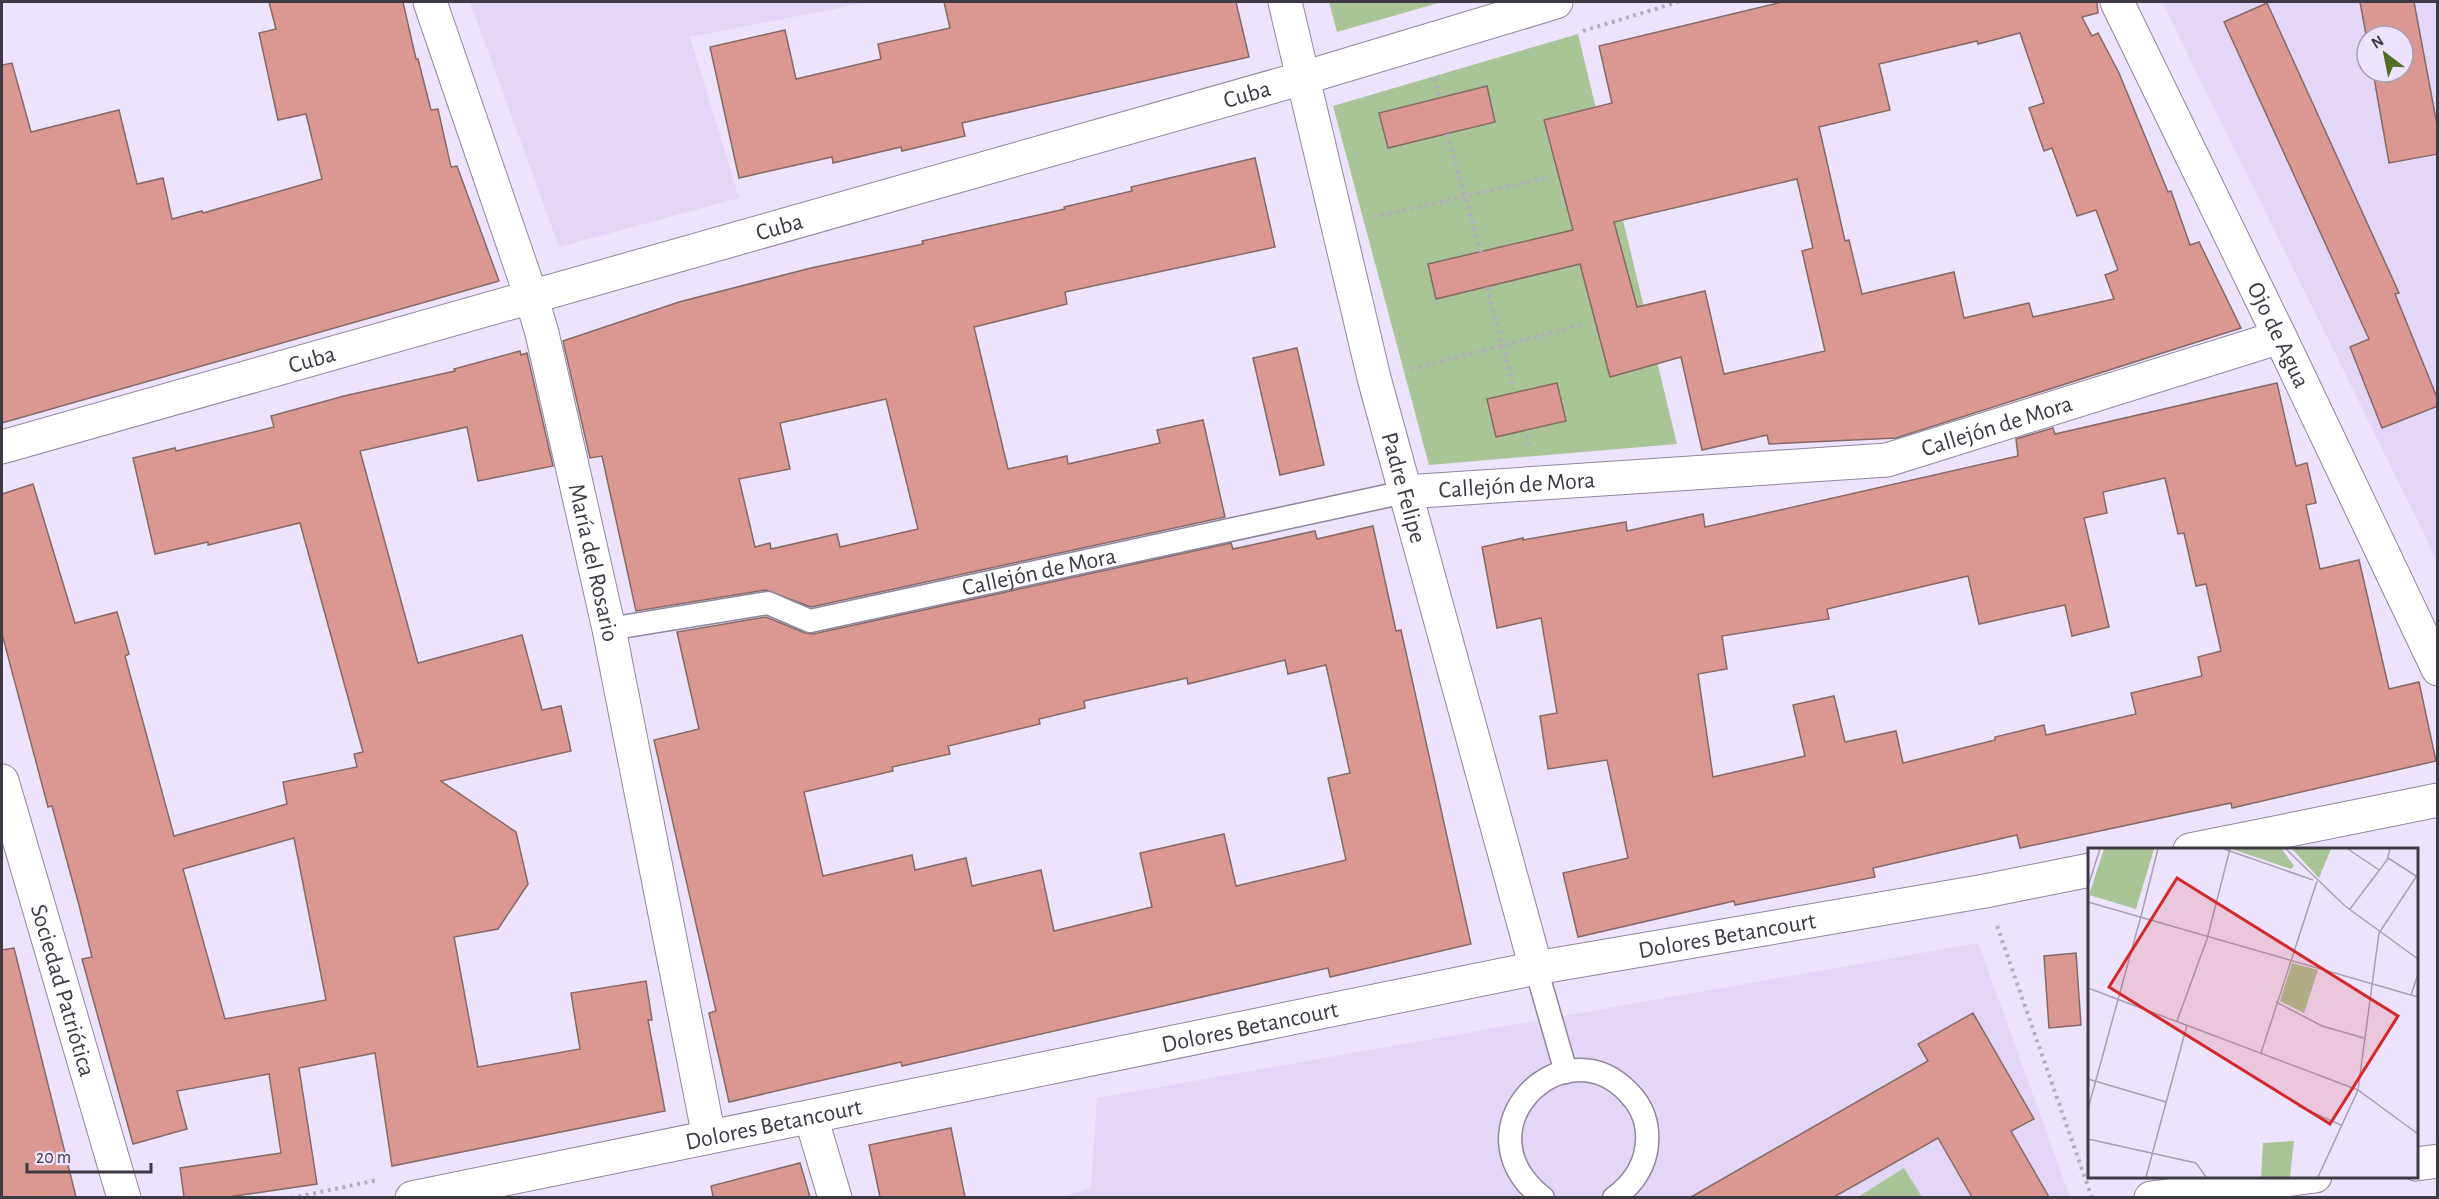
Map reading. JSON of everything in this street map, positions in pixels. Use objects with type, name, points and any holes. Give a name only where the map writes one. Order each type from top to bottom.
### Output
[{"type":"street","name":"María del Rosario","points":[[430,2],[531,296],[545,344],[609,629],[709,1137]]},
{"type":"street","name":"Padre Felipe","points":[[1285,2],[1374,378],[1536,968]]},
{"type":"street","name":"Cuba","points":[[2,447],[1303,78],[1556,2]]},
{"type":"street","name":"Ojo de Agua","points":[[2117,2],[2438,669]]},
{"type":"street","name":"Callejón de Mora","points":[[1405,492],[1887,460],[2280,338]]},
{"type":"street","name":"Sociedad Patriótica","points":[[2,781],[124,1197]]},
{"type":"street","points":[[2195,848],[2438,800]]},
{"type":"street","name":"Dolores Betancourt","points":[[412,1197],[1536,968],[1985,891],[2088,870]]},
{"type":"street","points":[[811,1117],[835,1197]]},
{"type":"street","points":[[2418,1164],[2438,1161]]},
{"type":"street","points":[[2151,1197],[2299,1178]]},
{"type":"lane","name":"Callejón de Mora","points":[[609,629],[768,603],[810,621],[1405,492]]},
{"type":"lane","points":[[1536,968],[1566,1072]]},
{"type":"lane","points":[[1543,1197],[1528,1186],[1516,1168],[1510,1146],[1512,1124],[1519,1104],[1534,1087],[1553,1075],[1576,1071],[1599,1073],[1620,1083],[1636,1100],[1646,1122],[1648,1145],[1642,1167],[1629,1187],[1614,1197]]},
{"type":"path","points":[[1435,75],[1440,98]]},
{"type":"path","points":[[1448,134],[1481,252]]},
{"type":"path","points":[[1337,225],[1545,178]]},
{"type":"path","points":[[1487,287],[1514,388]]},
{"type":"path","points":[[1374,378],[1581,325]]},
{"type":"path","points":[[1985,891],[2092,1197]]},
{"type":"shaded area","points":[[470,2],[870,2],[690,37],[739,198],[559,247]]},
{"type":"shaded area","points":[[2162,2],[2437,2],[2437,563],[2426,538]]},
{"type":"shaded area","points":[[1978,943],[2070,1197],[1057,1198],[1091,1188],[1097,1098]]},
{"type":"green space","points":[[1329,2],[1442,2],[1337,32]]},
{"type":"green space","points":[[1578,34],[1677,444],[1429,465],[1333,106]]},
{"type":"green space","points":[[1904,1168],[1922,1197],[1858,1197]]},
{"type":"building","points":[[269,2],[403,2],[431,110],[438,109],[451,167],[457,166],[499,281],[2,423],[2,65],[12,63],[31,132],[119,110],[137,184],[163,178],[172,219],[202,211],[203,213],[322,179],[306,114],[278,120],[259,33],[276,29]]},
{"type":"building","points":[[944,2],[1236,2],[1249,57],[962,123],[965,136],[902,151],[901,147],[833,163],[832,157],[739,178],[710,47],[785,30],[796,79],[881,59],[878,44],[950,28]]},
{"type":"building","points":[[1782,2],[2097,2],[2098,13],[2082,17],[2092,36],[2098,33],[2119,73],[2168,192],[2171,191],[2190,245],[2199,242],[2241,328],[1896,438],[1769,444],[1767,435],[1702,450],[1681,357],[1610,377],[1580,264],[1436,299],[1428,264],[1573,230],[1544,120],[1612,103],[1599,46]],"holes":[[[2020,33],[2044,103],[2029,108],[2044,151],[2052,148],[2077,216],[2096,210],[2118,270],[2105,275],[2114,299],[2033,317],[2029,303],[1964,318],[1954,272],[1862,294],[1849,240],[1845,241],[1819,127],[1890,110],[1879,64]],[[1797,179],[1813,248],[1802,251],[1825,351],[1724,374],[1705,291],[1637,307],[1614,222]]]},
{"type":"building","points":[[2360,2],[2414,2],[2438,130],[2438,154],[2389,163],[2375,84],[2415,84],[2415,24],[2364,24]]},
{"type":"building","points":[[2267,3],[2399,293],[2395,294],[2438,400],[2438,406],[2382,428],[2350,347],[2369,339],[2224,22]]},
{"type":"building","points":[[1487,86],[1495,122],[1388,148],[1379,113]]},
{"type":"building","points":[[1255,158],[1275,247],[1065,292],[1067,304],[974,327],[1008,469],[1067,456],[1068,464],[1160,443],[1157,430],[1203,420],[1225,517],[811,607],[766,590],[636,611],[602,456],[590,458],[563,341],[679,302],[811,268],[923,244],[922,241],[1065,209],[1064,207],[1132,191],[1131,187]],"holes":[[[886,399],[918,529],[840,547],[837,534],[771,549],[770,543],[755,547],[739,479],[790,469],[780,423]]]},
{"type":"building","points":[[1297,348],[1324,465],[1280,475],[1253,358]]},
{"type":"building","points":[[520,351],[521,355],[527,353],[553,466],[478,481],[467,427],[360,451],[418,663],[522,635],[542,710],[561,706],[571,751],[441,781],[516,832],[528,884],[498,929],[454,937],[478,1067],[580,1049],[571,993],[646,981],[652,1020],[648,1020],[665,1111],[392,1166],[375,1053],[299,1068],[317,1184],[228,1197],[184,1197],[180,1168],[281,1153],[269,1074],[177,1091],[187,1129],[133,1144],[82,959],[92,957],[79,905],[52,806],[48,807],[2,634],[2,494],[33,484],[75,623],[117,612],[129,654],[125,656],[174,836],[287,804],[283,782],[357,767],[354,754],[363,752],[300,523],[208,545],[208,542],[155,554],[133,458],[175,448],[176,451],[274,427],[271,416],[344,396],[455,371],[454,369]],"holes":[[[294,838],[326,1000],[225,1019],[183,869]]]},
{"type":"building","points":[[1557,383],[1566,421],[1496,437],[1487,399]]},
{"type":"building","points":[[2277,383],[2296,466],[2307,463],[2316,503],[2306,505],[2320,569],[2359,560],[2389,689],[2419,682],[2436,761],[2232,808],[2231,803],[2020,848],[2017,835],[1873,868],[1875,877],[1735,905],[1734,901],[1578,937],[1563,873],[1628,858],[1607,760],[1548,769],[1540,716],[1557,713],[1541,618],[1497,628],[1482,547],[1523,538],[1523,540],[1626,522],[1627,531],[1703,514],[1705,527],[2018,456],[2016,439],[2053,428],[2055,434]],"holes":[[[2165,478],[2178,534],[2184,533],[2196,586],[2206,584],[2221,651],[2198,657],[2202,676],[2131,693],[2136,714],[2046,735],[2044,725],[1903,763],[1896,731],[1845,742],[1834,696],[1793,705],[1805,756],[1713,777],[1698,674],[1727,669],[1722,636],[1829,619],[1827,609],[1968,576],[1979,624],[2065,605],[2072,636],[2109,627],[2084,518],[2107,513],[2103,492]]]},
{"type":"building","points":[[1373,526],[1396,631],[1401,630],[1471,944],[1330,977],[1328,968],[902,1066],[901,1062],[729,1102],[709,1013],[716,1011],[654,740],[699,729],[677,632],[766,617],[813,634],[1231,543],[1233,549],[1315,531],[1317,539]],"holes":[[[1285,660],[1288,674],[1326,665],[1350,773],[1328,778],[1346,860],[1236,886],[1224,834],[1140,853],[1152,907],[1054,931],[1041,870],[972,886],[966,858],[915,870],[912,855],[823,876],[804,792],[893,771],[892,767],[950,754],[948,746],[1040,724],[1039,719],[1085,708],[1084,701],[1187,678],[1188,684]]]},
{"type":"building","points":[[14,948],[76,1197],[2,1197],[2,950]]},
{"type":"building","points":[[2076,953],[2081,1025],[2049,1028],[2044,956]]},
{"type":"building","points":[[1973,1013],[2034,1119],[2011,1131],[2049,1197],[1972,1197],[1938,1138],[1834,1197],[1691,1197],[1928,1061],[1918,1044]]},
{"type":"building","points":[[951,1128],[965,1197],[880,1197],[869,1145]]},
{"type":"building","points":[[800,1163],[810,1197],[713,1197],[711,1186]]}]
